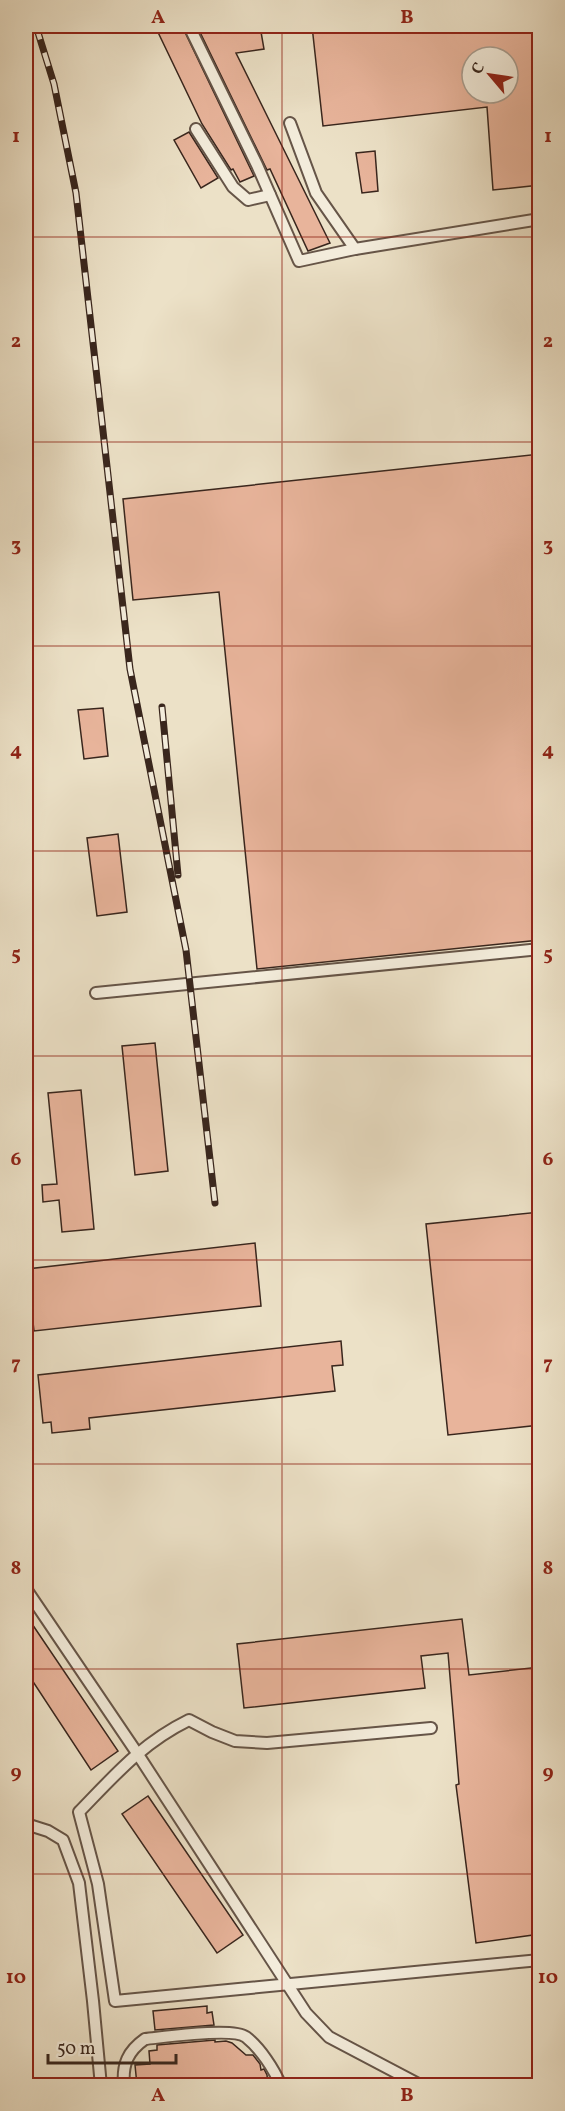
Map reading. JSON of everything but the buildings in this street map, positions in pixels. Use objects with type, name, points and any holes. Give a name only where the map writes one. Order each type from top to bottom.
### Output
[{"type":"lane","points":[[189,26],[299,261],[355,249],[540,219]]},
{"type":"lane","points":[[290,123],[316,193],[355,249]]},
{"type":"lane","points":[[196,129],[232,187],[248,200],[270,195]]},
{"type":"lane","points":[[96,993],[540,949]]},
{"type":"lane","points":[[26,1589],[137,1753],[306,2013],[328,2037],[422,2085]]},
{"type":"lane","points":[[431,1728],[267,1743],[235,1741],[189,1720],[137,1753],[79,1812],[98,1884],[115,2001],[540,1960]]},
{"type":"lane","points":[[26,1824],[48,1831],[63,1840],[79,1883],[101,2085]]},
{"type":"lane","points":[[124,2085],[125,2061],[135,2046],[145,2038],[227,2032],[245,2036],[274,2069],[281,2085]]},
{"type":"railway","points":[[36,26],[54,84],[76,193],[130,669],[186,950],[215,1203]]},
{"type":"railway","points":[[162,707],[178,875]]}]
